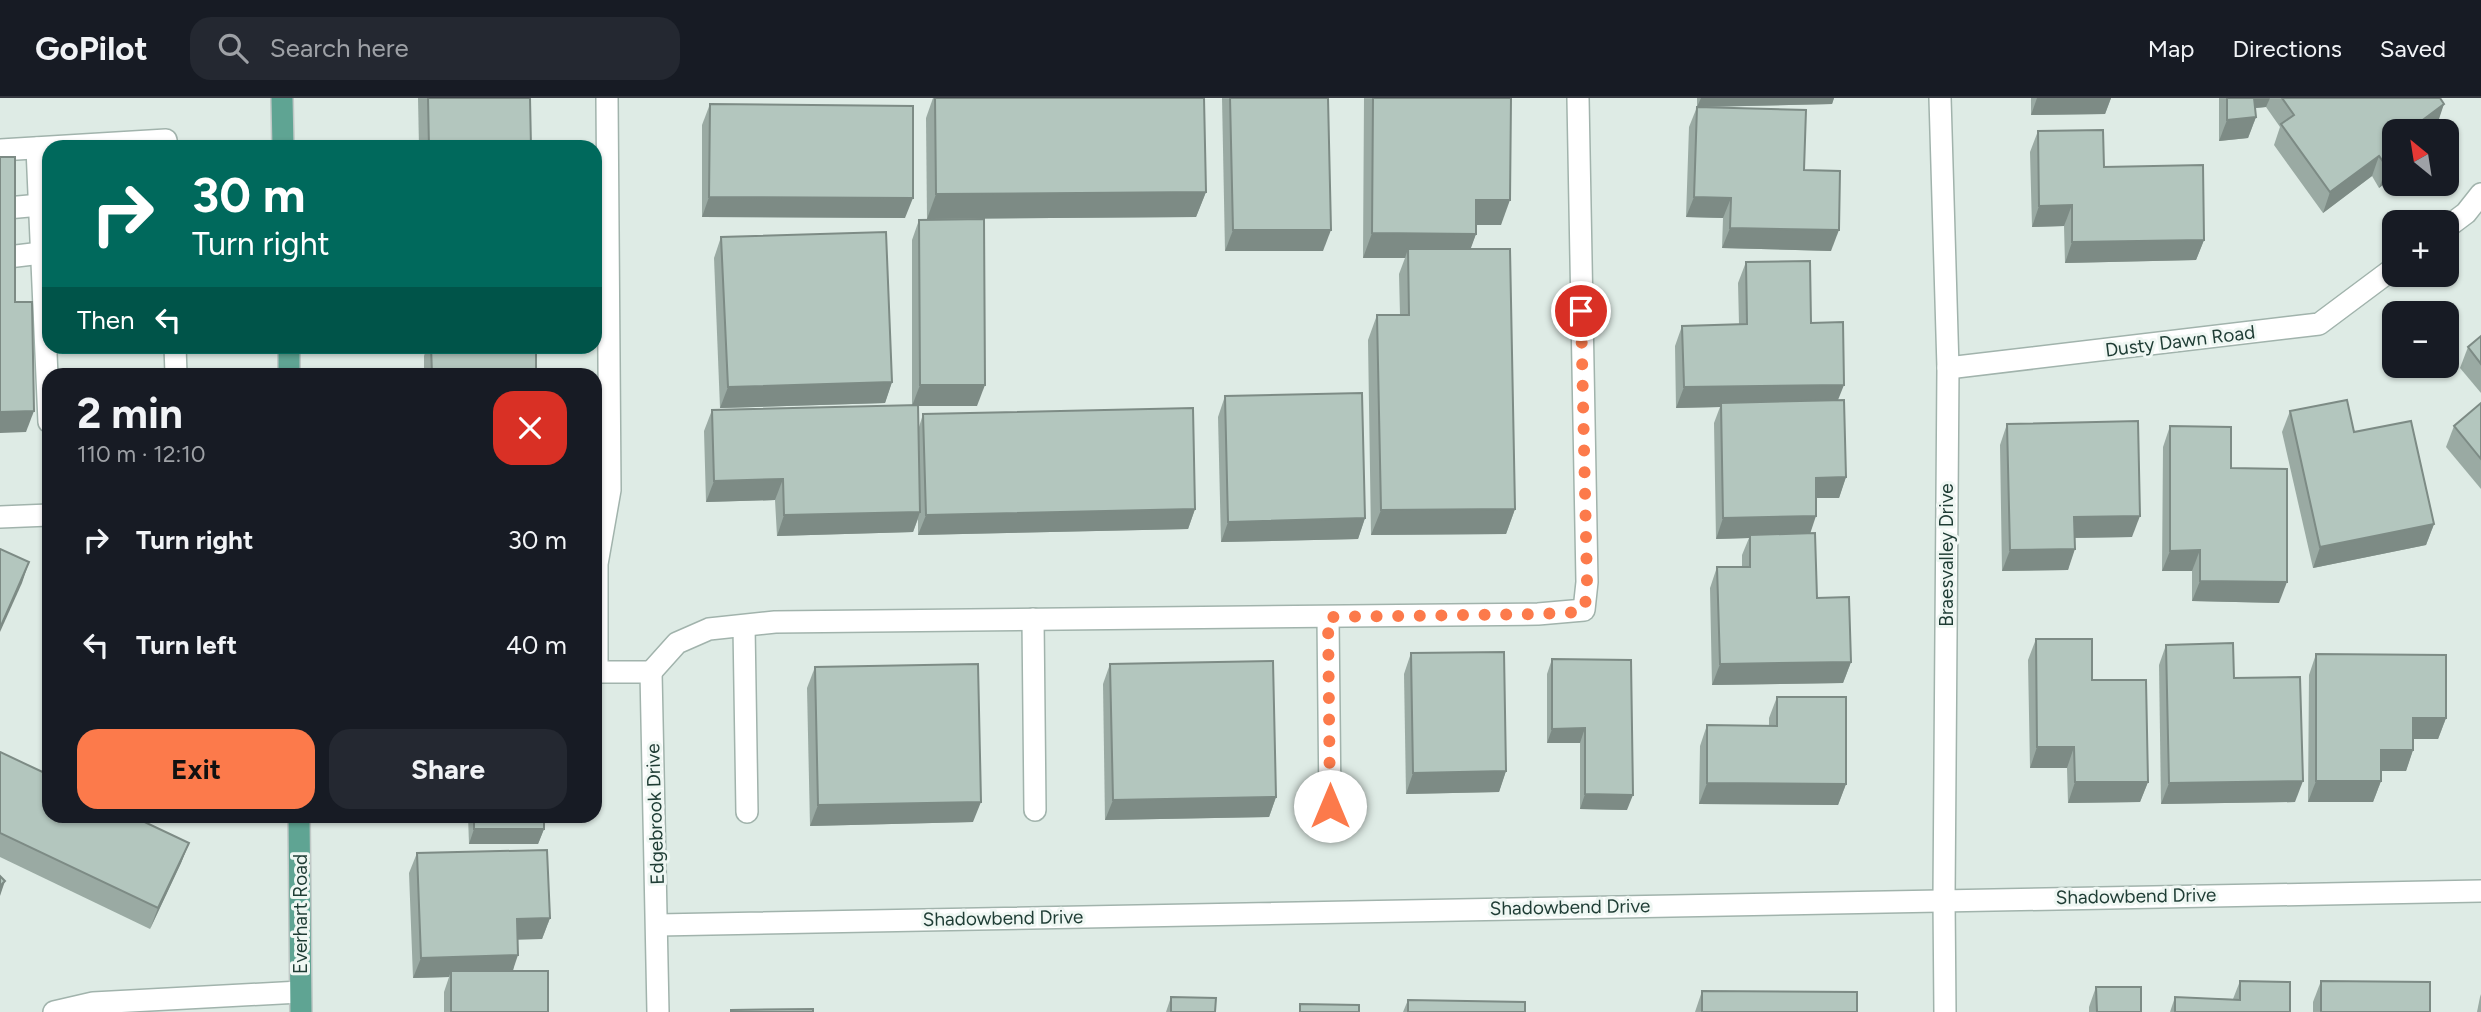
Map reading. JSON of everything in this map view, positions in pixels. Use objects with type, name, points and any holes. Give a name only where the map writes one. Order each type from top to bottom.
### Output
[{"type":"main road","points":[[282,98],[283,140]]},
{"type":"main road","name":"Everhart Road","points":[[299,823],[301,1002]]},
{"type":"street","points":[[602,536],[610,490],[607,98]]},
{"type":"street","points":[[602,671],[651,671],[677,643],[709,629],[775,622],[1579,612],[1585,608],[1587,582],[1578,98]]},
{"type":"street","name":"Braesvalley Drive","points":[[1940,98],[1948,368],[1945,1012]]},
{"type":"street","points":[[37,148],[42,264]]},
{"type":"street","points":[[0,150],[42,148]]},
{"type":"street","points":[[2459,219],[2481,194]]},
{"type":"street","points":[[7,208],[40,205]]},
{"type":"street","points":[[8,257],[41,253]]},
{"type":"street","name":"Dusty Dawn Road","points":[[1948,368],[2319,324],[2382,277]]},
{"type":"street","points":[[19,305],[42,297]]},
{"type":"street","points":[[37,388],[42,330]]},
{"type":"street","points":[[0,517],[42,515]]},
{"type":"street","points":[[1328,617],[1330,806]]},
{"type":"street","points":[[1033,620],[1035,810]]},
{"type":"street","points":[[744,626],[747,812]]},
{"type":"street","name":"Edgebrook Drive","points":[[651,671],[659,1012]]},
{"type":"street","name":"Shadowbend Drive","points":[[658,925],[2481,891]]},
{"type":"street","points":[[54,1012],[93,1003],[301,1002]]},
{"type":"building","points":[[428,98],[530,98],[531,140],[429,140]]},
{"type":"building","points":[[935,98],[1204,98],[1206,192],[936,194]]},
{"type":"building","points":[[1230,98],[1328,98],[1331,230],[1233,230]]},
{"type":"building","points":[[1373,98],[1511,98],[1510,200],[1476,200],[1476,234],[1372,233]]},
{"type":"building","points":[[2227,98],[2254,98],[2256,117],[2227,120]]},
{"type":"building","points":[[2282,98],[2440,98],[2444,104],[2424,119],[2382,119],[2382,160],[2379,156],[2330,192],[2281,124],[2294,115]]},
{"type":"building","points":[[710,104],[913,106],[913,198],[709,197]]},
{"type":"building","points":[[1697,107],[1806,110],[1804,170],[1840,171],[1839,230],[1730,228],[1731,198],[1694,197]]},
{"type":"building","points":[[2103,130],[2104,167],[2203,165],[2204,240],[2072,242],[2072,205],[2039,206],[2038,131]]},
{"type":"building","points":[[0,157],[15,157],[15,302],[32,302],[34,411],[0,412]]},
{"type":"building","points":[[984,219],[985,385],[920,385],[919,220]]},
{"type":"building","points":[[886,232],[892,382],[728,387],[721,237]]},
{"type":"building","points":[[1408,249],[1510,249],[1515,509],[1381,510],[1377,315],[1409,315]]},
{"type":"building","points":[[1810,261],[1811,323],[1843,322],[1844,385],[1684,387],[1682,326],[1747,324],[1746,262]]},
{"type":"building","points":[[2481,336],[2481,364],[2468,347]]},
{"type":"building","points":[[431,354],[536,354],[536,368],[432,368]]},
{"type":"building","points":[[1362,393],[1365,518],[1228,522],[1225,396]]},
{"type":"building","points":[[1844,400],[1846,477],[1816,478],[1816,516],[1723,518],[1721,403]]},
{"type":"building","points":[[2347,400],[2354,432],[2411,421],[2434,524],[2320,547],[2290,411]]},
{"type":"building","points":[[2481,403],[2481,459],[2454,426]]},
{"type":"building","points":[[918,405],[920,512],[784,515],[783,479],[714,481],[712,410]]},
{"type":"building","points":[[1193,408],[1195,509],[926,515],[923,414]]},
{"type":"building","points":[[2138,421],[2140,516],[2074,517],[2075,549],[2010,550],[2007,424]]},
{"type":"building","points":[[2170,426],[2231,427],[2231,468],[2287,469],[2287,582],[2200,581],[2200,550],[2170,551]]},
{"type":"building","points":[[1815,533],[1817,598],[1849,597],[1851,662],[1720,664],[1717,567],[1750,567],[1750,535]]},
{"type":"building","points":[[0,549],[29,562],[0,628]]},
{"type":"building","points":[[2036,639],[2092,639],[2092,680],[2146,680],[2148,782],[2075,782],[2074,747],[2037,747]]},
{"type":"building","points":[[2233,643],[2234,678],[2300,677],[2303,781],[2169,783],[2166,645]]},
{"type":"building","points":[[1504,652],[1506,771],[1413,773],[1411,653]]},
{"type":"building","points":[[2316,654],[2446,655],[2446,718],[2413,718],[2413,750],[2381,750],[2381,781],[2316,781]]},
{"type":"building","points":[[1552,659],[1631,660],[1633,795],[1585,794],[1585,728],[1552,729]]},
{"type":"building","points":[[1273,661],[1276,797],[1113,800],[1110,664]]},
{"type":"building","points":[[978,664],[981,802],[818,805],[815,667]]},
{"type":"building","points":[[1777,697],[1846,697],[1846,784],[1707,783],[1707,725],[1777,726]]},
{"type":"building","points":[[0,752],[42,772],[42,823],[147,823],[189,843],[158,908],[0,833]]},
{"type":"building","points":[[474,823],[544,823],[544,829],[474,829]]},
{"type":"building","points":[[547,850],[550,918],[517,919],[518,955],[421,958],[417,853]]},
{"type":"building","points":[[451,971],[548,971],[548,1012],[451,1012]]},
{"type":"building","points":[[2240,981],[2290,982],[2290,1012],[2175,1012],[2175,997],[2240,1000]]},
{"type":"building","points":[[2321,981],[2430,982],[2430,1012],[2321,1012]]},
{"type":"building","points":[[2096,987],[2141,987],[2141,1012],[2097,1012]]},
{"type":"building","points":[[1702,991],[1857,992],[1857,1012],[1702,1012]]},
{"type":"building","points":[[1171,997],[1216,998],[1215,1012],[1171,1012]]},
{"type":"building","points":[[1408,1000],[1525,1002],[1525,1012],[1408,1012]]},
{"type":"building","points":[[1300,1004],[1359,1005],[1359,1012],[1300,1012]]},
{"type":"building","points":[[813,1009],[813,1012],[731,1012],[731,1010]]},
{"type":"route","points":[[1330,806],[1328,617],[1538,614],[1584,610],[1587,582],[1581,311]]}]
